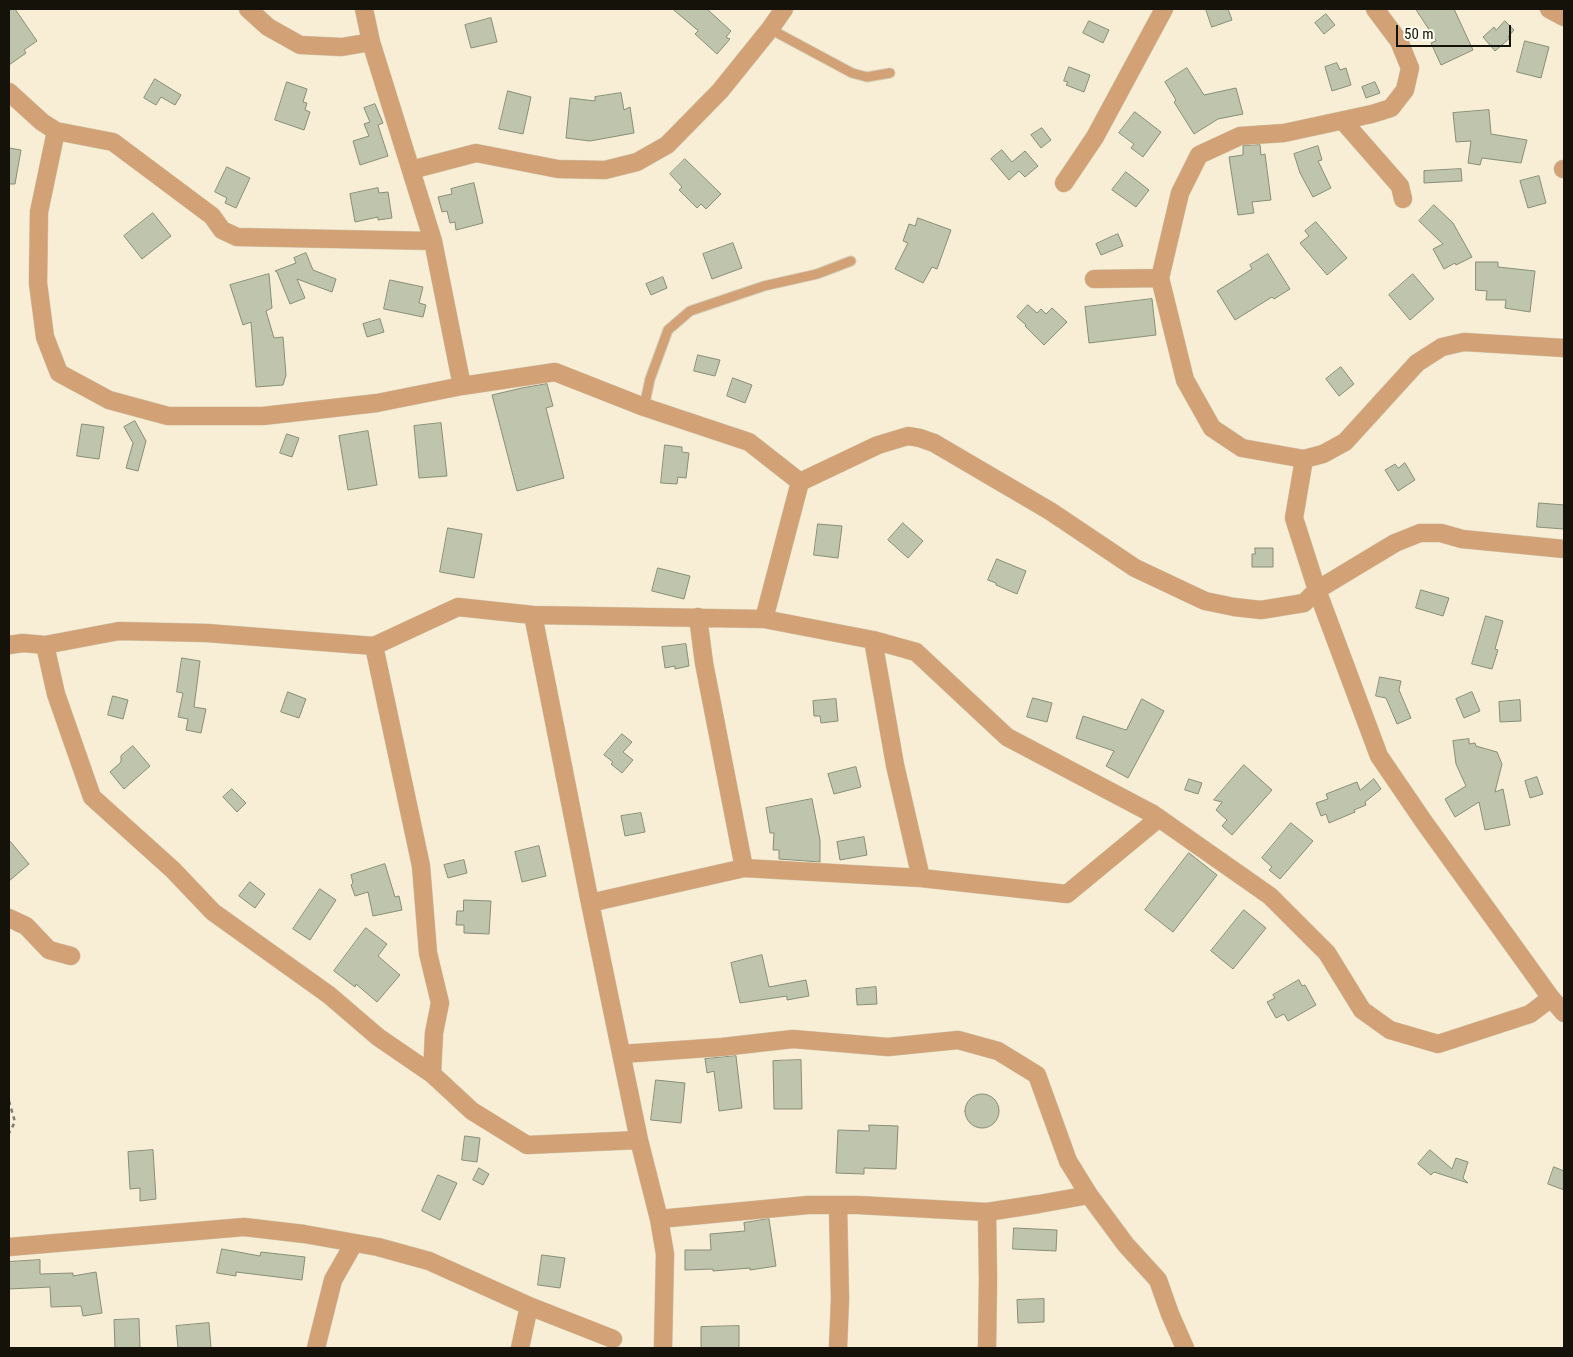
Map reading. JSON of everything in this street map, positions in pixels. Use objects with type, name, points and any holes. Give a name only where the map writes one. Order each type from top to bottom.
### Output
[{"type":"street","points":[[248,9],[268,27],[300,46],[342,47],[371,42]]},
{"type":"street","points":[[364,9],[371,42],[433,241],[462,386]]},
{"type":"street","points":[[411,170],[476,153],[558,169],[605,170],[637,162],[667,145],[720,91],[784,9]]},
{"type":"street","points":[[1064,183],[1095,137],[1164,9]]},
{"type":"street","points":[[1375,9],[1399,41],[1410,68],[1405,90],[1391,108],[1343,121],[1284,133],[1240,136],[1200,155],[1180,193],[1160,278],[1184,380],[1212,428],[1242,448],[1304,459],[1323,454],[1345,442],[1417,363],[1442,347],[1464,342],[1564,348]]},
{"type":"street","points":[[1549,9],[1564,18]]},
{"type":"street","points":[[9,92],[42,122],[56,131],[114,142],[212,216],[222,230],[237,237],[433,241]]},
{"type":"street","points":[[1343,121],[1400,186],[1403,199]]},
{"type":"street","points":[[56,131],[39,212],[38,283],[45,337],[59,373],[109,400],[168,416],[264,416],[377,404],[462,386],[555,372],[644,407],[749,442],[800,482]]},
{"type":"street","points":[[1094,279],[1160,278]]},
{"type":"street","points":[[764,619],[800,482],[878,445],[908,436],[934,443],[1050,511],[1135,568],[1205,601],[1234,607],[1261,610],[1304,603],[1317,590],[1395,543],[1420,533],[1564,549]]},
{"type":"street","points":[[1304,459],[1294,518],[1317,590],[1379,756],[1424,822],[1564,1013]]},
{"type":"street","points":[[9,645],[23,643],[45,645],[119,631],[207,633],[374,646],[458,607],[533,615],[764,619],[873,640],[916,652],[1008,737],[1159,818],[1270,896],[1327,953],[1362,1010],[1390,1030],[1438,1044],[1530,1014],[1552,998]]},
{"type":"street","points":[[533,615],[639,1140],[659,1219],[664,1254],[663,1348]]},
{"type":"street","points":[[698,618],[704,663],[744,868]]},
{"type":"street","points":[[873,640],[895,765],[921,878]]},
{"type":"street","points":[[45,645],[56,694],[92,797],[173,870],[214,912],[329,995],[378,1037],[432,1074],[472,1111],[527,1145],[639,1140]]},
{"type":"street","points":[[374,646],[422,866],[428,952],[440,1003],[434,1033],[432,1074]]},
{"type":"street","points":[[590,903],[744,868],[921,878],[1067,894],[1159,818]]},
{"type":"street","points":[[9,918],[26,926],[49,950],[71,956]]},
{"type":"street","points":[[622,1054],[722,1048],[793,1039],[888,1047],[958,1040],[998,1051],[1037,1075],[1068,1161],[1126,1245],[1158,1280],[1170,1314],[1186,1348]]},
{"type":"street","points":[[659,1219],[808,1205],[987,1212],[1089,1194]]},
{"type":"street","points":[[838,1205],[840,1299],[838,1348]]},
{"type":"street","points":[[987,1212],[987,1348]]},
{"type":"street","points":[[9,1247],[244,1227],[304,1234],[354,1243],[429,1261],[529,1306],[613,1339]]},
{"type":"street","points":[[316,1348],[333,1280],[354,1243]]},
{"type":"street","points":[[520,1348],[529,1306]]},
{"type":"lane","points":[[770,29],[852,74],[867,77],[890,72]]},
{"type":"lane","points":[[644,407],[650,379],[668,330],[690,311],[764,286],[817,274],[850,261]]},
{"type":"path","points":[[9,1101],[14,1122],[9,1133]]},
{"type":"building","points":[[9,9],[15,9],[37,41],[24,50],[26,53],[9,65]]},
{"type":"building","points":[[673,9],[707,9],[731,31],[726,37],[730,39],[717,54],[695,34],[698,31]]},
{"type":"building","points":[[1206,9],[1228,9],[1232,20],[1212,27]]},
{"type":"building","points":[[1416,9],[1454,9],[1473,50],[1441,65],[1431,43],[1436,41]]},
{"type":"building","points":[[1326,14],[1335,25],[1324,34],[1315,23]]},
{"type":"building","points":[[491,18],[497,42],[471,48],[465,25]]},
{"type":"building","points":[[1089,21],[1109,30],[1103,43],[1083,33]]},
{"type":"building","points":[[1505,21],[1514,30],[1508,37],[1511,37],[1495,51],[1483,37],[1494,27],[1496,30]]},
{"type":"building","points":[[1525,41],[1549,47],[1541,78],[1517,72]]},
{"type":"building","points":[[1337,63],[1340,70],[1346,68],[1351,85],[1332,91],[1325,67]]},
{"type":"building","points":[[1069,67],[1090,75],[1084,92],[1066,85],[1068,82],[1064,81]]},
{"type":"building","points":[[1187,68],[1204,95],[1236,88],[1243,114],[1218,119],[1194,134],[1174,102],[1176,100],[1165,82]]},
{"type":"building","points":[[155,79],[181,95],[175,105],[161,97],[156,105],[144,98]]},
{"type":"building","points":[[287,82],[307,89],[303,102],[307,103],[305,110],[310,112],[304,130],[275,120]]},
{"type":"building","points":[[1375,82],[1380,93],[1366,98],[1362,87]]},
{"type":"building","points":[[508,91],[531,97],[523,134],[499,129]]},
{"type":"building","points":[[621,93],[624,110],[630,107],[634,133],[590,141],[566,138],[570,98],[595,101],[595,97]]},
{"type":"building","points":[[375,104],[383,123],[378,125],[388,156],[360,165],[353,141],[369,136],[364,124],[370,122],[364,108]]},
{"type":"building","points":[[1489,110],[1491,134],[1527,140],[1521,163],[1482,158],[1480,165],[1468,163],[1471,141],[1456,142],[1453,113]]},
{"type":"building","points":[[1135,112],[1161,132],[1143,157],[1131,148],[1134,144],[1119,133]]},
{"type":"building","points":[[1042,128],[1051,140],[1041,148],[1031,135]]},
{"type":"building","points":[[1260,145],[1261,155],[1265,154],[1271,200],[1252,202],[1254,213],[1238,215],[1229,157],[1243,155],[1243,146]]},
{"type":"building","points":[[1318,146],[1322,160],[1318,161],[1331,188],[1313,197],[1300,173],[1294,154]]},
{"type":"building","points":[[9,148],[21,150],[15,184],[9,184]]},
{"type":"building","points":[[1002,150],[1012,162],[1025,151],[1038,166],[1025,177],[1019,171],[1009,180],[991,159]]},
{"type":"building","points":[[685,159],[721,194],[706,209],[701,204],[697,208],[679,190],[682,187],[670,174]]},
{"type":"building","points":[[227,167],[250,178],[236,208],[225,203],[227,198],[215,192]]},
{"type":"building","points":[[1461,169],[1462,181],[1424,183],[1424,171]]},
{"type":"building","points":[[1126,172],[1149,190],[1136,207],[1112,190]]},
{"type":"building","points":[[1539,176],[1546,203],[1528,208],[1520,181]]},
{"type":"building","points":[[474,183],[483,223],[456,230],[455,222],[450,223],[447,211],[442,212],[438,197],[452,194],[451,189]]},
{"type":"building","points":[[378,188],[379,193],[388,192],[392,218],[378,220],[378,217],[355,222],[350,194]]},
{"type":"building","points":[[1434,205],[1453,223],[1472,257],[1444,269],[1433,249],[1443,244],[1419,221]]},
{"type":"building","points":[[153,213],[171,236],[142,259],[124,236]]},
{"type":"building","points":[[918,218],[951,230],[937,269],[932,267],[923,283],[895,269],[908,243],[903,241],[909,224],[915,226]]},
{"type":"building","points":[[1316,222],[1347,258],[1327,275],[1300,243],[1309,236],[1305,231]]},
{"type":"building","points":[[1118,234],[1123,246],[1101,255],[1096,244]]},
{"type":"building","points":[[733,243],[742,268],[712,279],[703,254]]},
{"type":"building","points":[[306,253],[313,270],[336,279],[332,292],[297,279],[305,298],[290,304],[275,271],[296,263],[294,258]]},
{"type":"building","points":[[1268,254],[1290,289],[1274,299],[1272,297],[1235,320],[1217,291],[1252,269],[1250,265]]},
{"type":"building","points":[[1476,262],[1498,262],[1498,267],[1535,271],[1530,312],[1505,308],[1506,300],[1486,300],[1487,291],[1476,290]]},
{"type":"building","points":[[269,274],[272,308],[266,311],[274,338],[283,337],[286,375],[283,385],[256,387],[251,322],[243,325],[230,285]]},
{"type":"building","points":[[1413,274],[1434,299],[1410,320],[1389,295]]},
{"type":"building","points":[[663,277],[667,288],[651,295],[646,284]]},
{"type":"building","points":[[390,280],[423,287],[419,303],[426,305],[423,317],[384,309]]},
{"type":"building","points":[[1152,299],[1156,335],[1089,343],[1085,307]]},
{"type":"building","points":[[1028,305],[1037,313],[1041,309],[1046,314],[1052,308],[1067,322],[1044,345],[1017,317]]},
{"type":"building","points":[[380,319],[384,332],[367,337],[363,324]]},
{"type":"building","points":[[698,355],[720,360],[715,376],[694,371]]},
{"type":"building","points":[[1341,367],[1354,384],[1339,396],[1326,379]]},
{"type":"building","points":[[733,378],[752,385],[745,403],[727,396]]},
{"type":"building","points":[[547,384],[553,406],[546,408],[564,478],[517,491],[492,395]]},
{"type":"building","points":[[135,421],[146,441],[138,471],[126,468],[133,443],[124,427]]},
{"type":"building","points":[[441,423],[447,476],[419,478],[414,426]]},
{"type":"building","points":[[82,424],[104,427],[99,459],[77,456]]},
{"type":"building","points":[[368,431],[377,485],[348,490],[339,436]]},
{"type":"building","points":[[287,434],[299,438],[292,457],[280,453]]},
{"type":"building","points":[[665,445],[682,447],[682,452],[689,453],[686,478],[678,477],[677,484],[661,483]]},
{"type":"building","points":[[1405,463],[1415,480],[1398,491],[1385,470],[1395,464],[1398,468]]},
{"type":"building","points":[[1539,503],[1564,505],[1564,529],[1537,527]]},
{"type":"building","points":[[903,523],[923,541],[908,558],[888,540]]},
{"type":"building","points":[[818,524],[842,526],[838,558],[814,555]]},
{"type":"building","points":[[448,528],[482,534],[474,578],[440,572]]},
{"type":"building","points":[[1255,548],[1273,548],[1273,567],[1252,567],[1252,554],[1255,554]]},
{"type":"building","points":[[997,559],[1026,571],[1017,594],[988,580]]},
{"type":"building","points":[[658,568],[690,576],[684,599],[652,591]]},
{"type":"building","points":[[1421,590],[1449,598],[1443,616],[1416,608]]},
{"type":"building","points":[[1486,616],[1503,621],[1495,649],[1498,650],[1492,669],[1472,664]]},
{"type":"building","points":[[686,644],[689,666],[675,669],[675,666],[665,668],[662,647]]},
{"type":"building","points":[[182,658],[200,661],[194,707],[206,709],[201,733],[186,730],[188,719],[178,717],[183,693],[177,692]]},
{"type":"building","points":[[1380,677],[1401,681],[1399,690],[1411,718],[1397,724],[1386,698],[1376,696]]},
{"type":"building","points":[[288,692],[306,699],[299,718],[281,712]]},
{"type":"building","points":[[1472,692],[1480,711],[1464,718],[1456,699]]},
{"type":"building","points":[[113,696],[128,700],[123,719],[108,715]]},
{"type":"building","points":[[1033,698],[1052,703],[1047,722],[1027,717]]},
{"type":"building","points":[[836,699],[838,721],[821,723],[820,716],[814,716],[813,701]]},
{"type":"building","points":[[1142,699],[1164,711],[1128,778],[1106,766],[1114,751],[1076,738],[1083,716],[1126,730]]},
{"type":"building","points":[[1520,700],[1521,721],[1500,722],[1499,702]]},
{"type":"building","points":[[622,734],[632,742],[623,752],[633,760],[622,773],[604,755]]},
{"type":"building","points":[[1469,739],[1469,744],[1475,743],[1476,746],[1497,752],[1502,764],[1495,792],[1503,789],[1510,825],[1485,830],[1479,802],[1455,817],[1445,799],[1466,786],[1456,764],[1453,741]]},
{"type":"building","points":[[133,746],[150,766],[124,789],[110,772],[121,762],[121,756]]},
{"type":"building","points":[[1244,765],[1272,790],[1232,835],[1222,826],[1227,820],[1216,810],[1222,802],[1214,800]]},
{"type":"building","points":[[856,767],[861,787],[834,794],[828,774]]},
{"type":"building","points":[[1537,777],[1543,794],[1530,798],[1525,781]]},
{"type":"building","points":[[1189,779],[1202,783],[1198,794],[1185,790]]},
{"type":"building","points":[[1374,779],[1381,789],[1365,802],[1366,805],[1329,823],[1326,814],[1321,816],[1316,803],[1328,799],[1326,794],[1357,782],[1360,790]]},
{"type":"building","points":[[232,789],[246,803],[237,812],[223,797]]},
{"type":"building","points":[[812,799],[820,840],[820,862],[779,859],[779,850],[773,850],[774,833],[770,833],[766,808]]},
{"type":"building","points":[[641,813],[645,832],[625,836],[621,816]]},
{"type":"building","points":[[1291,823],[1313,841],[1280,879],[1269,870],[1272,867],[1262,858]]},
{"type":"building","points":[[864,837],[867,855],[840,860],[837,842]]},
{"type":"building","points":[[9,840],[29,864],[9,881]]},
{"type":"building","points":[[539,846],[546,876],[522,882],[515,852]]},
{"type":"building","points":[[1189,853],[1217,875],[1173,932],[1145,910]]},
{"type":"building","points":[[464,860],[467,873],[448,878],[444,865]]},
{"type":"building","points":[[385,864],[395,897],[399,896],[402,910],[373,916],[368,892],[355,896],[351,885],[353,883],[351,875]]},
{"type":"building","points":[[250,882],[265,894],[255,908],[239,896]]},
{"type":"building","points":[[320,889],[336,900],[310,940],[293,929]]},
{"type":"building","points":[[464,900],[491,901],[489,934],[464,933],[464,925],[456,925],[457,911],[463,911]]},
{"type":"building","points":[[1244,910],[1266,928],[1233,969],[1211,951]]},
{"type":"building","points":[[366,928],[387,944],[378,956],[400,975],[377,1002],[356,984],[355,987],[334,971]]},
{"type":"building","points":[[762,955],[769,987],[806,980],[809,996],[787,1000],[787,996],[740,1003],[731,963]]},
{"type":"building","points":[[1299,980],[1302,986],[1305,985],[1316,1005],[1288,1021],[1284,1014],[1276,1018],[1267,1002],[1275,998],[1273,995]]},
{"type":"building","points":[[876,987],[877,1004],[857,1005],[856,989]]},
{"type":"building","points":[[736,1056],[742,1108],[719,1111],[714,1071],[707,1073],[705,1059]]},
{"type":"building","points":[[801,1060],[802,1109],[774,1109],[773,1061]]},
{"type":"building","points":[[656,1080],[685,1083],[681,1123],[651,1120]]},
{"type":"building","points":[[982,1094],[994,1099],[999,1111],[994,1123],[982,1128],[970,1123],[965,1111],[970,1099]]},
{"type":"building","points":[[869,1125],[898,1126],[896,1169],[864,1168],[864,1174],[836,1173],[838,1130],[869,1131]]},
{"type":"building","points":[[465,1136],[480,1138],[477,1162],[462,1160]]},
{"type":"building","points":[[153,1150],[156,1199],[140,1201],[140,1188],[130,1189],[128,1152]]},
{"type":"building","points":[[1430,1150],[1452,1169],[1456,1158],[1468,1162],[1463,1178],[1468,1183],[1434,1172],[1431,1175],[1418,1164]]},
{"type":"building","points":[[1554,1167],[1564,1171],[1564,1190],[1548,1184]]},
{"type":"building","points":[[479,1168],[489,1174],[483,1185],[473,1180]]},
{"type":"building","points":[[438,1175],[457,1183],[440,1220],[422,1211]]},
{"type":"building","points":[[769,1219],[776,1266],[750,1270],[750,1268],[713,1271],[713,1269],[685,1270],[685,1250],[711,1250],[710,1234],[745,1231],[744,1223]]},
{"type":"building","points":[[1014,1228],[1057,1230],[1056,1251],[1013,1249]]},
{"type":"building","points":[[222,1249],[260,1256],[261,1252],[305,1257],[302,1280],[236,1272],[236,1276],[217,1273]]},
{"type":"building","points":[[542,1255],[565,1258],[560,1288],[538,1285]]},
{"type":"building","points":[[40,1260],[40,1274],[73,1273],[73,1276],[96,1272],[102,1313],[83,1316],[81,1306],[51,1307],[50,1287],[9,1289],[9,1262]]},
{"type":"building","points":[[1044,1299],[1044,1322],[1018,1323],[1017,1300]]},
{"type":"building","points":[[139,1319],[140,1348],[115,1348],[114,1320]]},
{"type":"building","points":[[209,1323],[211,1348],[178,1348],[176,1326]]},
{"type":"building","points":[[739,1326],[739,1348],[701,1348],[701,1327]]}]
